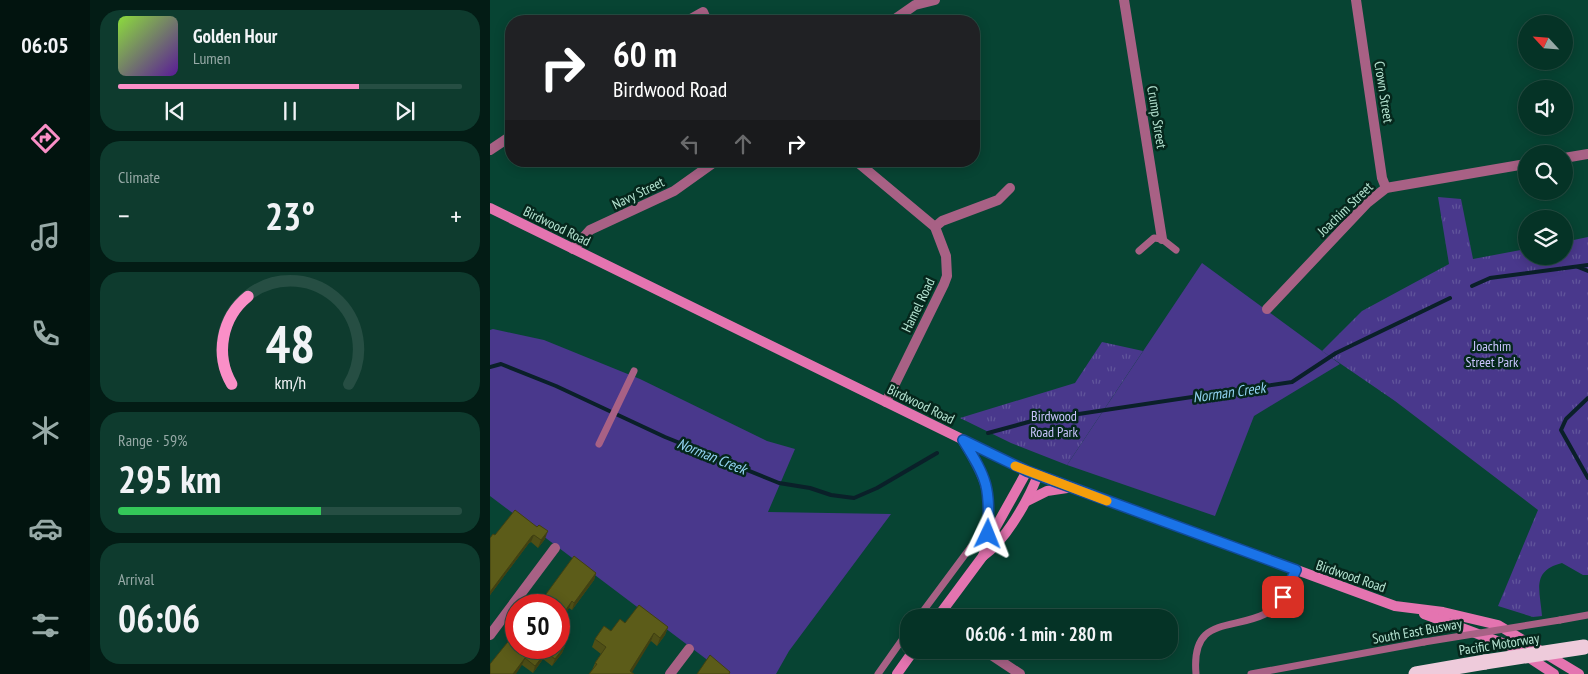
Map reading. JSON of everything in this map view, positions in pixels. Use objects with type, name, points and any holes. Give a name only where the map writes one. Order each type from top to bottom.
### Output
[{"type":"highway","name":"Pacific Motorway","points":[[1416,674],[1586,647]]},
{"type":"main road","name":"Birdwood Road","points":[[490,208],[1027,471],[1395,606],[1443,612],[1498,625],[1579,674]]},
{"type":"main road","points":[[963,440],[984,473],[988,490],[988,538]]},
{"type":"main road","points":[[983,556],[988,538],[1027,471]]},
{"type":"main road","points":[[944,609],[983,556],[996,545],[1026,501],[1038,475]]},
{"type":"main road","points":[[1026,501],[1047,491],[1074,489]]},
{"type":"main road","name":"Birdwood Road","points":[[1412,609],[1513,647],[1554,674]]},
{"type":"main road","points":[[897,674],[908,659]]},
{"type":"street","points":[[899,15],[914,2],[935,0]]},
{"type":"street","name":"Crump Street","points":[[1124,0],[1162,239]]},
{"type":"street","name":"Crown Street","points":[[1356,0],[1382,178],[1386,188]]},
{"type":"street","points":[[490,150],[505,140]]},
{"type":"street","points":[[1573,156],[1588,154]]},
{"type":"street","name":"Joachim Street","points":[[1267,309],[1367,203],[1386,188],[1518,165]]},
{"type":"street","name":"Navy Street","points":[[573,249],[590,230],[674,191],[708,167]]},
{"type":"street","name":"Hamel Road","points":[[863,167],[935,227],[946,256],[947,276],[886,402]]},
{"type":"street","points":[[935,227],[942,221],[998,200],[1010,188]]},
{"type":"street","points":[[490,635],[555,548]]},
{"type":"street","points":[[670,674],[690,649]]},
{"type":"street","points":[[998,659],[1020,674]]},
{"type":"lane","points":[[1139,251],[1154,238],[1162,239],[1176,250]]},
{"type":"lane","points":[[599,444],[634,371]]},
{"type":"lane","points":[[925,609],[970,548],[979,539],[988,538]]},
{"type":"lane","points":[[1196,674],[1195,654],[1207,634],[1221,625],[1246,620],[1271,609],[1288,590],[1296,570]]},
{"type":"lane","name":"South East Busway","points":[[1251,674],[1424,642],[1588,615]]},
{"type":"lane","points":[[878,674],[900,643]]},
{"type":"green space","name":"Joachim Street Park","points":[[1438,197],[1461,199],[1473,259],[1518,251],[1518,265],[1573,265],[1573,240],[1588,237],[1588,575],[1583,575],[1562,563],[1546,571],[1542,576],[1539,590],[1542,616],[1533,617],[1498,606],[1538,510],[1395,401],[1322,351],[1362,311],[1449,264]]},
{"type":"green space","points":[[1202,263],[1340,364],[1254,416],[1215,516],[1067,465]]},
{"type":"green space","points":[[493,329],[544,340],[640,379],[767,441],[795,449],[768,512],[891,514],[789,651],[776,674],[726,674],[490,496],[490,330]]},
{"type":"green space","name":"Birdwood Road Park","points":[[1102,342],[1143,351],[1067,465],[1011,443],[960,418],[1075,383]]},
{"type":"building","points":[[515,510],[537,527],[539,525],[548,531],[541,540],[534,535],[532,536],[490,592],[490,538],[493,534],[495,535]]},
{"type":"building","points":[[574,556],[596,573],[574,603],[572,601],[570,604],[570,594],[546,594]]},
{"type":"building","points":[[639,605],[668,627],[660,638],[654,633],[630,671],[634,674],[589,674],[606,647],[595,639],[604,626],[611,631],[620,619],[625,623]]},
{"type":"building","points":[[505,645],[505,659],[524,659],[513,674],[490,674],[490,664]]},
{"type":"building","points":[[710,655],[730,672],[729,674],[697,674]]},
{"type":"building","points":[[526,659],[540,659],[535,666]]},
{"type":"waterway","name":"Norman Creek","points":[[1472,286],[1490,278],[1588,265]]},
{"type":"waterway","points":[[1578,267],[1588,271]]},
{"type":"waterway","name":"Norman Creek","points":[[988,433],[1032,421],[1292,382],[1336,353],[1450,298]]},
{"type":"waterway","name":"Norman Creek","points":[[490,367],[501,364],[556,386],[665,437],[779,483],[810,488],[831,495],[854,498],[877,488],[937,453]]},
{"type":"waterway","points":[[1588,398],[1566,419],[1561,430],[1588,478]]},
{"type":"slow traffic","points":[[1015,466],[1107,501]]},
{"type":"route","points":[[988,534],[989,498],[984,473],[963,440],[1027,471],[1296,570],[1283,597]]}]
